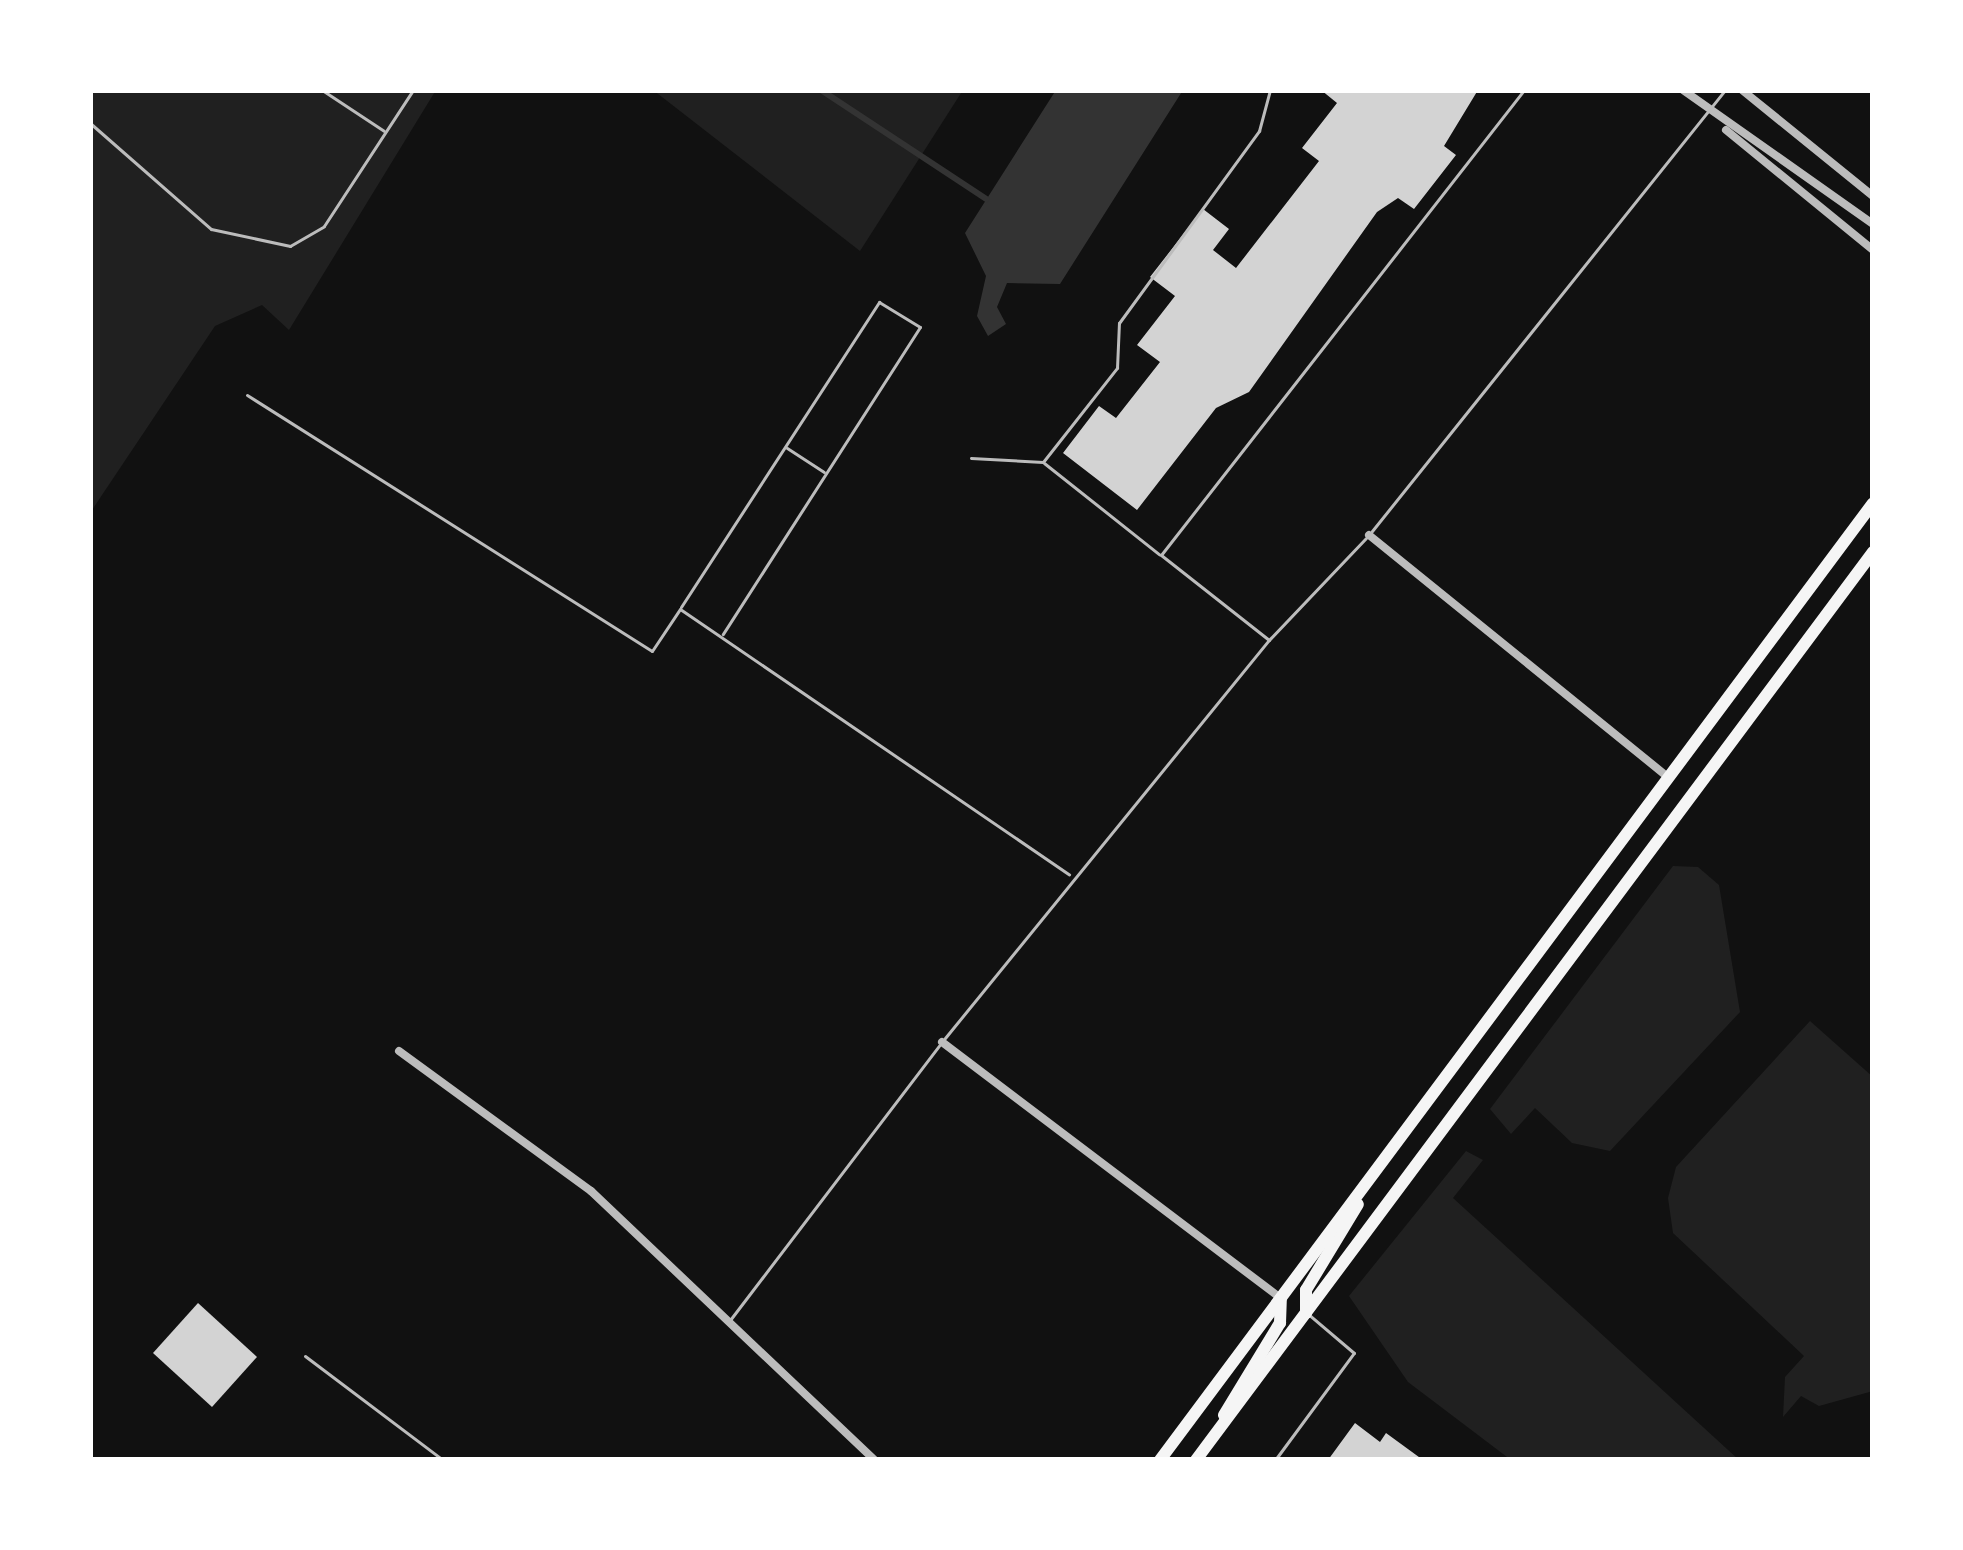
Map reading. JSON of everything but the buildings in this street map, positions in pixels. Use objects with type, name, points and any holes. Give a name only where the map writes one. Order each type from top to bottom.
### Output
[{"type":"highway","points":[[1160,1460],[1873,502]]},
{"type":"highway","points":[[1196,1460],[1873,552]]},
{"type":"highway","points":[[1306,1313],[1306,1290],[1379,1166]]},
{"type":"highway","points":[[1220,1428],[1280,1323],[1281,1298]]},
{"type":"street","points":[[1683,90],[1873,250]]},
{"type":"street","points":[[1742,90],[1873,196]]},
{"type":"street","points":[[1708,111],[1873,224]]},
{"type":"street","points":[[1369,535],[1667,776]]},
{"type":"street","points":[[942,1042],[1281,1298]]},
{"type":"street","points":[[399,1051],[590,1191],[874,1460]]},
{"type":"lane","points":[[322,90],[386,132]]},
{"type":"lane","points":[[90,123],[211,230],[273,246],[324,226],[413,90]]},
{"type":"lane","points":[[1043,462],[1117,368],[1119,322],[1259,131],[1270,90]]},
{"type":"lane","points":[[1161,555],[1524,90]]},
{"type":"lane","points":[[729,1320],[1069,874],[1269,640],[1369,535],[1725,90]]},
{"type":"lane","points":[[247,395],[652,651],[879,302],[920,326],[722,636]]},
{"type":"lane","points":[[785,447],[826,473]]},
{"type":"lane","points":[[971,458],[1043,462],[1269,640]]},
{"type":"lane","points":[[680,609],[1069,874]]},
{"type":"lane","points":[[1275,1460],[1354,1353],[1306,1313]]},
{"type":"lane","points":[[304,1356],[443,1460]]},
{"type":"shaded area","points":[[90,90],[436,90],[289,330],[262,305],[215,326],[90,513]]},
{"type":"shaded area","points":[[653,90],[963,90],[860,251]]},
{"type":"shaded area","points":[[1056,90],[1183,90],[1060,284],[1007,283],[997,307],[1006,324],[988,336],[977,316],[986,276],[965,233]]},
{"type":"shaded area","points":[[1673,866],[1698,867],[1719,885],[1740,1012],[1610,1151],[1572,1143],[1535,1108],[1511,1134],[1490,1109]]},
{"type":"shaded area","points":[[1810,1021],[1873,1077],[1873,1391],[1819,1406],[1801,1396],[1783,1417],[1785,1377],[1804,1356],[1673,1233],[1668,1198],[1676,1167]]},
{"type":"shaded area","points":[[1466,1151],[1483,1160],[1453,1198],[1739,1460],[1511,1460],[1408,1382],[1349,1296]]},
{"type":"waterway","points":[[821,90],[986,199]]}]
